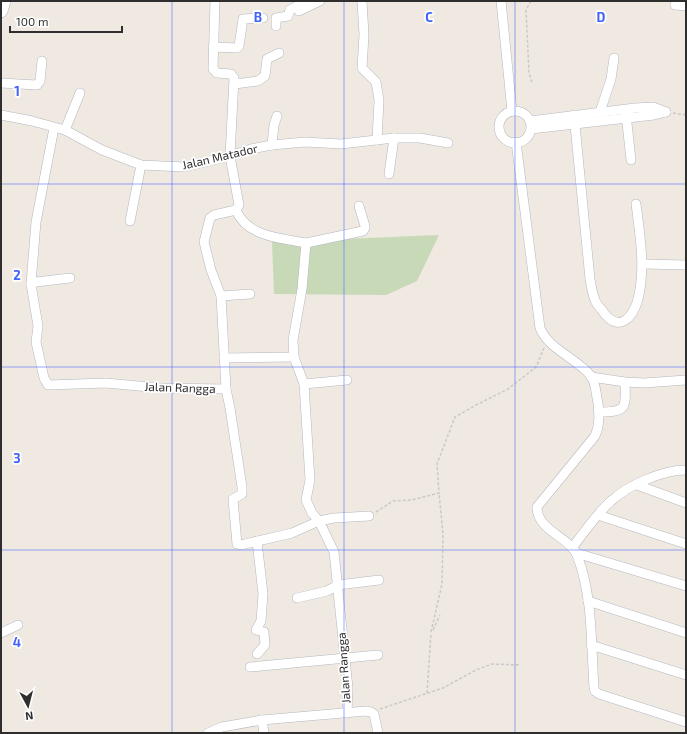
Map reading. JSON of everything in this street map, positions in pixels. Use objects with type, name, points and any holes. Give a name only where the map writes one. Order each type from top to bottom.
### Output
[{"type":"main road","points":[[1,11],[4,1]]},
{"type":"street","points":[[215,1],[213,70],[217,73],[231,74],[234,78],[235,84],[232,96],[230,156],[239,205],[236,210],[214,215],[210,218],[204,242],[211,270],[221,296],[226,390]]},
{"type":"street","points":[[288,16],[290,10],[306,1]]},
{"type":"street","points":[[276,26],[276,18],[288,16],[320,1]]},
{"type":"street","points":[[362,1],[364,34],[362,68],[376,82],[379,100],[378,140]]},
{"type":"street","points":[[501,1],[512,111]]},
{"type":"street","points":[[675,5],[686,6]]},
{"type":"street","points":[[213,47],[236,48],[239,46],[243,19],[263,18]]},
{"type":"street","points":[[235,84],[258,81],[265,76],[267,60],[279,53]]},
{"type":"street","points":[[600,112],[611,80],[614,58]]},
{"type":"street","points":[[1,83],[31,86],[37,85],[40,81],[42,60]]},
{"type":"street","points":[[65,130],[80,93]]},
{"type":"street","points":[[530,125],[574,115],[625,109],[653,108],[666,112]]},
{"type":"street","points":[[625,109],[631,160]]},
{"type":"street","points":[[512,111],[519,111],[526,115],[530,125],[528,136],[523,140],[516,142],[511,142],[505,139],[500,129],[502,118],[512,111]]},
{"type":"street","points":[[530,125],[575,125],[654,115],[666,112]]},
{"type":"street","points":[[574,115],[590,279],[595,300],[605,314],[614,322],[620,323],[628,319],[639,296],[643,264],[636,204]]},
{"type":"street","name":"Jalan Matador","points":[[1,116],[32,121],[65,130],[102,150],[141,165],[184,167],[230,156],[251,149],[272,145],[305,142],[341,144],[394,138],[420,138],[448,143]]},
{"type":"street","points":[[272,145],[272,137],[277,116]]},
{"type":"street","name":"Jalan Rangga","points":[[54,128],[36,222],[31,284],[38,326],[36,342],[44,378],[48,385],[106,383],[160,388],[226,390],[242,487],[242,494],[233,499],[237,544],[241,545],[292,533],[319,521],[334,552],[348,688],[347,713]]},
{"type":"street","points":[[389,174],[394,138]]},
{"type":"street","points":[[516,142],[538,320],[542,334],[547,340],[573,360],[591,377],[594,384],[599,412],[598,429],[595,436],[537,507],[537,514],[541,522],[574,550],[686,586]]},
{"type":"street","points":[[130,221],[141,165]]},
{"type":"street","points":[[236,210],[238,215],[246,224],[265,235],[306,243],[363,231],[365,226],[359,206]]},
{"type":"street","points":[[306,243],[302,289],[293,340],[294,357],[304,384],[310,480],[306,500],[312,514],[319,521],[334,518],[369,516]]},
{"type":"street","points":[[643,264],[686,265]]},
{"type":"street","points":[[31,284],[36,282],[70,278]]},
{"type":"street","points":[[221,296],[250,294]]},
{"type":"street","points":[[224,358],[294,357]]},
{"type":"street","points":[[591,377],[644,383],[686,380]]},
{"type":"street","points":[[304,384],[347,380]]},
{"type":"street","points":[[599,412],[617,412],[625,405],[625,382]]},
{"type":"street","points":[[686,470],[666,472],[623,492],[610,501],[598,515],[574,550],[588,601],[595,692],[686,722]]},
{"type":"street","points":[[637,485],[686,502]]},
{"type":"street","points":[[598,515],[686,544]]},
{"type":"street","points":[[257,541],[263,594],[261,621],[256,630],[264,632],[265,645],[257,654]]},
{"type":"street","points":[[297,598],[327,591],[338,585],[379,580]]},
{"type":"street","points":[[588,601],[686,633]]},
{"type":"street","points":[[1,633],[18,625]]},
{"type":"street","points":[[591,646],[686,675]]},
{"type":"street","points":[[250,667],[378,655]]},
{"type":"street","points":[[208,733],[262,720],[370,712],[376,716],[378,733]]},
{"type":"street","points":[[262,720],[264,733]]},
{"type":"path","points":[[531,1],[526,10],[529,72],[532,83]]},
{"type":"path","points":[[666,112],[686,115]]},
{"type":"path","points":[[427,693],[431,632],[442,584],[443,534],[437,464],[451,425],[456,417],[508,389],[536,367],[547,340]]},
{"type":"path","points":[[369,516],[393,502],[412,500],[439,493]]},
{"type":"path","points":[[431,632],[440,615]]},
{"type":"path","points":[[370,712],[444,688],[476,670],[492,664],[521,665]]},
{"type":"green space","points":[[439,235],[417,281],[386,295],[274,294],[272,242]]}]
